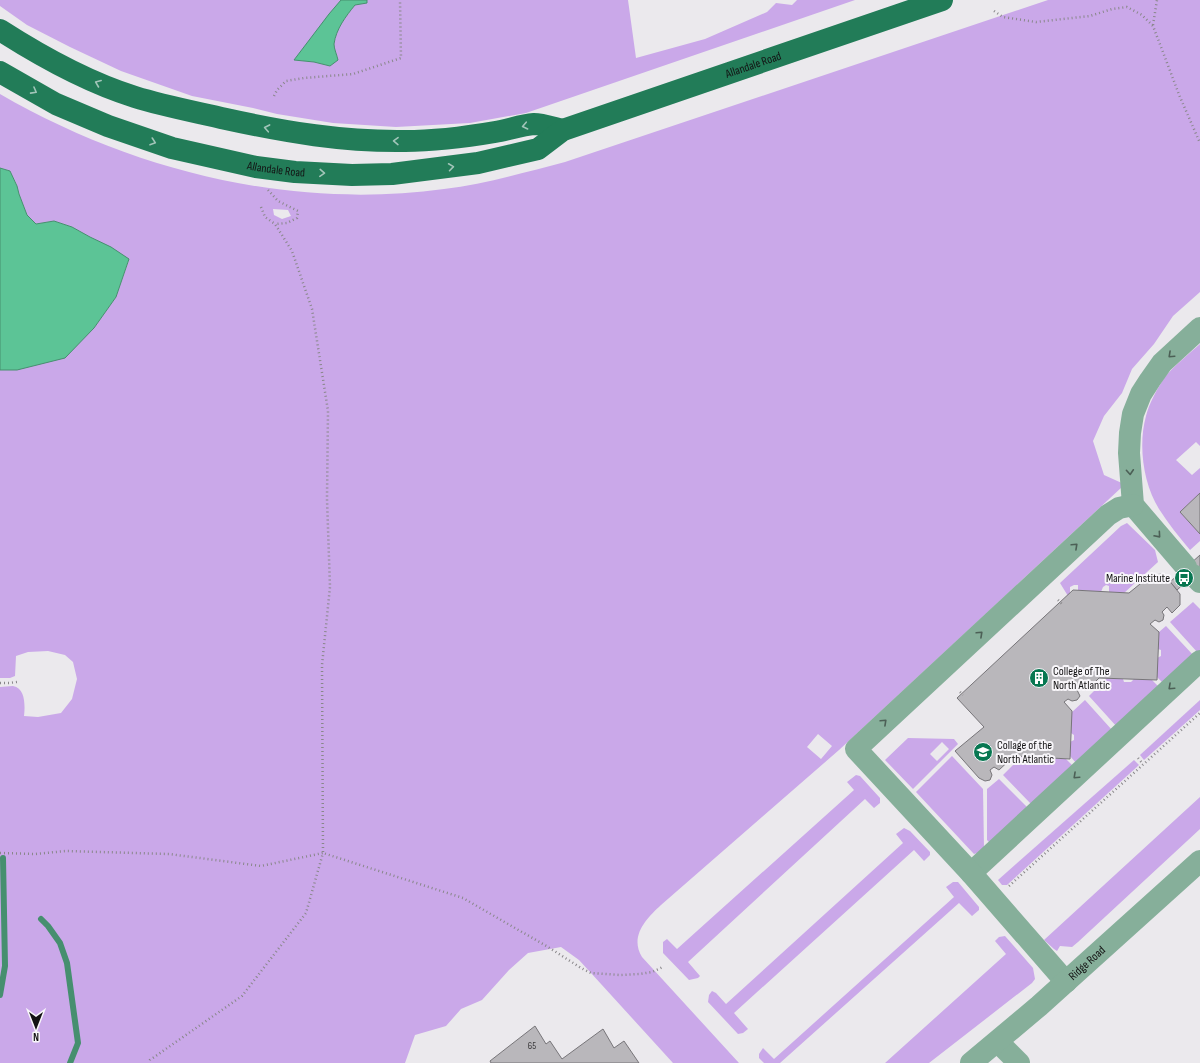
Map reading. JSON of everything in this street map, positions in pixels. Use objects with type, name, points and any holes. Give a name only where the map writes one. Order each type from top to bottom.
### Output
[{"type":"main road","name":"Allandale Road","points":[[0,72],[56,104],[108,126],[172,148],[256,167],[295,172],[352,175],[392,174],[478,163],[538,148],[563,130],[942,0]]},
{"type":"main road","points":[[0,30],[53,62],[96,82],[134,97],[207,115],[284,131],[334,138],[406,141],[455,138],[496,132],[534,124],[563,130]]},
{"type":"street","points":[[1193,575],[1133,505],[1129,453],[1130,433],[1134,414],[1141,394],[1162,363],[1200,328]]},
{"type":"street","points":[[1066,982],[971,872],[856,749],[1108,515],[1119,508],[1133,505]]},
{"type":"street","points":[[971,872],[1200,661]]},
{"type":"street","name":"Ridge Road","points":[[971,1063],[998,1042],[1200,861]]},
{"type":"street","points":[[998,1042],[1019,1063]]},
{"type":"path","points":[[274,96],[277,90],[286,81],[353,74],[401,58],[400,0]]},
{"type":"path","points":[[1153,26],[1157,0]]},
{"type":"path","points":[[994,11],[1002,17],[1036,22],[1090,16],[1112,9],[1127,7],[1142,15],[1153,26],[1180,97],[1200,143]]},
{"type":"path","points":[[264,187],[278,201],[298,211],[297,218],[287,223],[275,224]]},
{"type":"path","points":[[149,1063],[150,1060],[242,996],[306,913],[323,853],[322,665],[330,587],[327,499],[328,411],[312,309],[292,251],[275,224],[265,217],[261,206]]},
{"type":"path","points":[[1058,600],[1062,604]]},
{"type":"path","points":[[0,683],[17,682]]},
{"type":"path","points":[[960,692],[963,695]]},
{"type":"path","points":[[1008,887],[1200,713]]},
{"type":"path","points":[[1138,758],[1144,764]]},
{"type":"path","points":[[0,853],[35,854],[66,851],[169,854],[261,866],[323,853],[462,898],[591,973],[620,975],[634,974],[652,972],[664,967]]},
{"type":"shaded area","points":[[0,0],[347,0],[294,60],[314,62],[330,66],[338,59],[334,44],[335,38],[342,23],[355,5],[367,3],[367,0],[628,0],[636,58],[705,39],[767,12],[776,3],[792,5],[797,0],[855,0],[526,113],[470,123],[396,127],[333,123],[277,114],[192,96],[121,71],[70,47],[27,25],[0,6]]},
{"type":"shaded area","points":[[341,0],[367,0],[367,3],[355,5],[339,28],[334,44],[338,60],[330,66],[314,62],[294,60],[329,14]]},
{"type":"shaded area","points":[[1048,0],[1200,0],[1200,292],[1173,316],[1154,344],[1132,369],[1122,393],[1104,416],[1093,441],[1104,475],[1124,484],[839,750],[661,905],[641,928],[638,942],[642,957],[739,1063],[673,1063],[579,960],[561,947],[528,953],[509,970],[482,1000],[461,1009],[446,1026],[415,1035],[405,1063],[0,1063],[0,687],[17,687],[24,698],[24,716],[38,717],[61,713],[72,699],[77,679],[73,662],[65,655],[48,651],[28,652],[16,656],[15,676],[10,678],[0,678],[0,370],[17,370],[94,328],[116,297],[129,260],[72,227],[54,221],[36,224],[27,215],[16,183],[10,171],[0,168],[0,94],[51,121],[104,144],[159,163],[214,178],[271,188],[329,194],[386,194],[444,189],[490,181],[565,162]],"holes":[[[273,209],[288,210],[291,216],[282,219],[274,215]],[[818,734],[832,746],[821,759],[807,747]]]},
{"type":"shaded area","points":[[0,168],[10,171],[27,215],[36,224],[54,221],[72,227],[111,247],[129,259],[116,297],[94,328],[65,358],[17,370],[0,370]]},
{"type":"shaded area","points":[[1200,344],[1200,446],[1196,442],[1176,460],[1192,475],[1200,468],[1200,493],[1180,512],[1200,534],[1200,541],[1190,550],[1159,509],[1149,488],[1142,451],[1142,439],[1147,411],[1160,384],[1170,371]]},
{"type":"shaded area","points":[[1127,523],[1155,550],[1158,562],[1124,593],[1109,592],[1109,586],[1106,585],[1103,587],[1101,592],[1078,590],[1078,585],[1074,585],[1070,587],[1070,593],[1068,596],[1060,583],[1121,526]]},
{"type":"shaded area","points":[[1193,602],[1200,609],[1200,651],[1198,653],[1170,622]]},
{"type":"shaded area","points":[[1166,626],[1194,656],[1164,684],[1157,677],[1157,658],[1161,656],[1161,650],[1158,649],[1159,632]]},
{"type":"shaded area","points":[[1107,678],[1123,679],[1124,682],[1131,682],[1134,679],[1152,680],[1159,687],[1117,727],[1089,696]]},
{"type":"shaded area","points":[[1085,700],[1112,730],[1076,763],[1070,756],[1070,742],[1074,740],[1074,735],[1071,733],[1071,713]]},
{"type":"shaded area","points":[[1200,700],[1200,710],[1144,760],[1140,755]]},
{"type":"shaded area","points":[[908,738],[954,739],[958,744],[913,789],[885,760]],"holes":[[[942,742],[949,749],[937,761],[930,754]]]},
{"type":"shaded area","points":[[952,756],[983,789],[984,848],[974,854],[916,792]]},
{"type":"shaded area","points":[[1021,757],[1039,757],[1041,760],[1049,761],[1053,758],[1066,759],[1073,766],[1031,804],[1003,775]]},
{"type":"shaded area","points":[[1134,760],[1139,765],[1007,885],[1002,885],[998,880]]},
{"type":"shaded area","points":[[856,775],[860,776],[880,798],[880,803],[874,808],[865,799],[688,962],[700,976],[689,980],[663,953],[663,942],[667,939],[677,949],[854,790],[847,782]]},
{"type":"shaded area","points":[[999,779],[1027,807],[990,843],[987,840],[987,789]]},
{"type":"shaded area","points":[[1200,797],[1200,829],[1078,942],[1072,947],[1060,946],[1057,951],[1044,940]]},
{"type":"shaded area","points":[[904,828],[910,831],[930,852],[930,855],[924,861],[914,850],[734,1013],[748,1029],[743,1033],[738,1034],[708,1002],[709,995],[712,991],[716,993],[726,1004],[903,843],[896,834]]},
{"type":"shaded area","points":[[953,882],[958,882],[979,907],[979,910],[972,916],[959,903],[780,1063],[764,1063],[759,1058],[759,1054],[763,1048],[774,1059],[954,897],[946,887]]},
{"type":"shaded area","points":[[1005,936],[1033,968],[1035,979],[1032,983],[929,1063],[885,1063],[1006,954],[995,941],[999,937]]},
{"type":"building","points":[[1200,493],[1200,534],[1180,512]]},
{"type":"building","points":[[1200,555],[1200,569],[1177,590],[1170,582]]},
{"type":"building","name":"College of The North Atlantic","points":[[1164,574],[1180,594],[1180,605],[1172,613],[1167,607],[1162,612],[1164,615],[1163,620],[1159,622],[1155,620],[1150,624],[1159,632],[1157,680],[1099,678],[1086,691],[1081,686],[1077,690],[1080,696],[1077,700],[1072,701],[1068,699],[1064,702],[1072,711],[1070,759],[1014,756],[999,770],[994,767],[990,770],[992,775],[990,780],[985,781],[979,778],[955,751],[984,727],[957,698],[1073,590],[1129,593],[1151,575]]},
{"type":"building","points":[[535,1026],[546,1044],[550,1041],[562,1059],[603,1029],[614,1048],[624,1041],[639,1063],[491,1063],[490,1061]]},
{"type":"waterway","points":[[0,995],[5,966],[3,858]]},
{"type":"waterway","points":[[41,919],[60,943],[67,963],[78,1043],[70,1063]]},
{"type":"place","name":"Marine Institute","points":[[1184,578]]},
{"type":"place","name":"College of The North Atlantic","points":[[1039,678]]},
{"type":"place","name":"Collage of the North Atlantic","points":[[983,752]]}]
